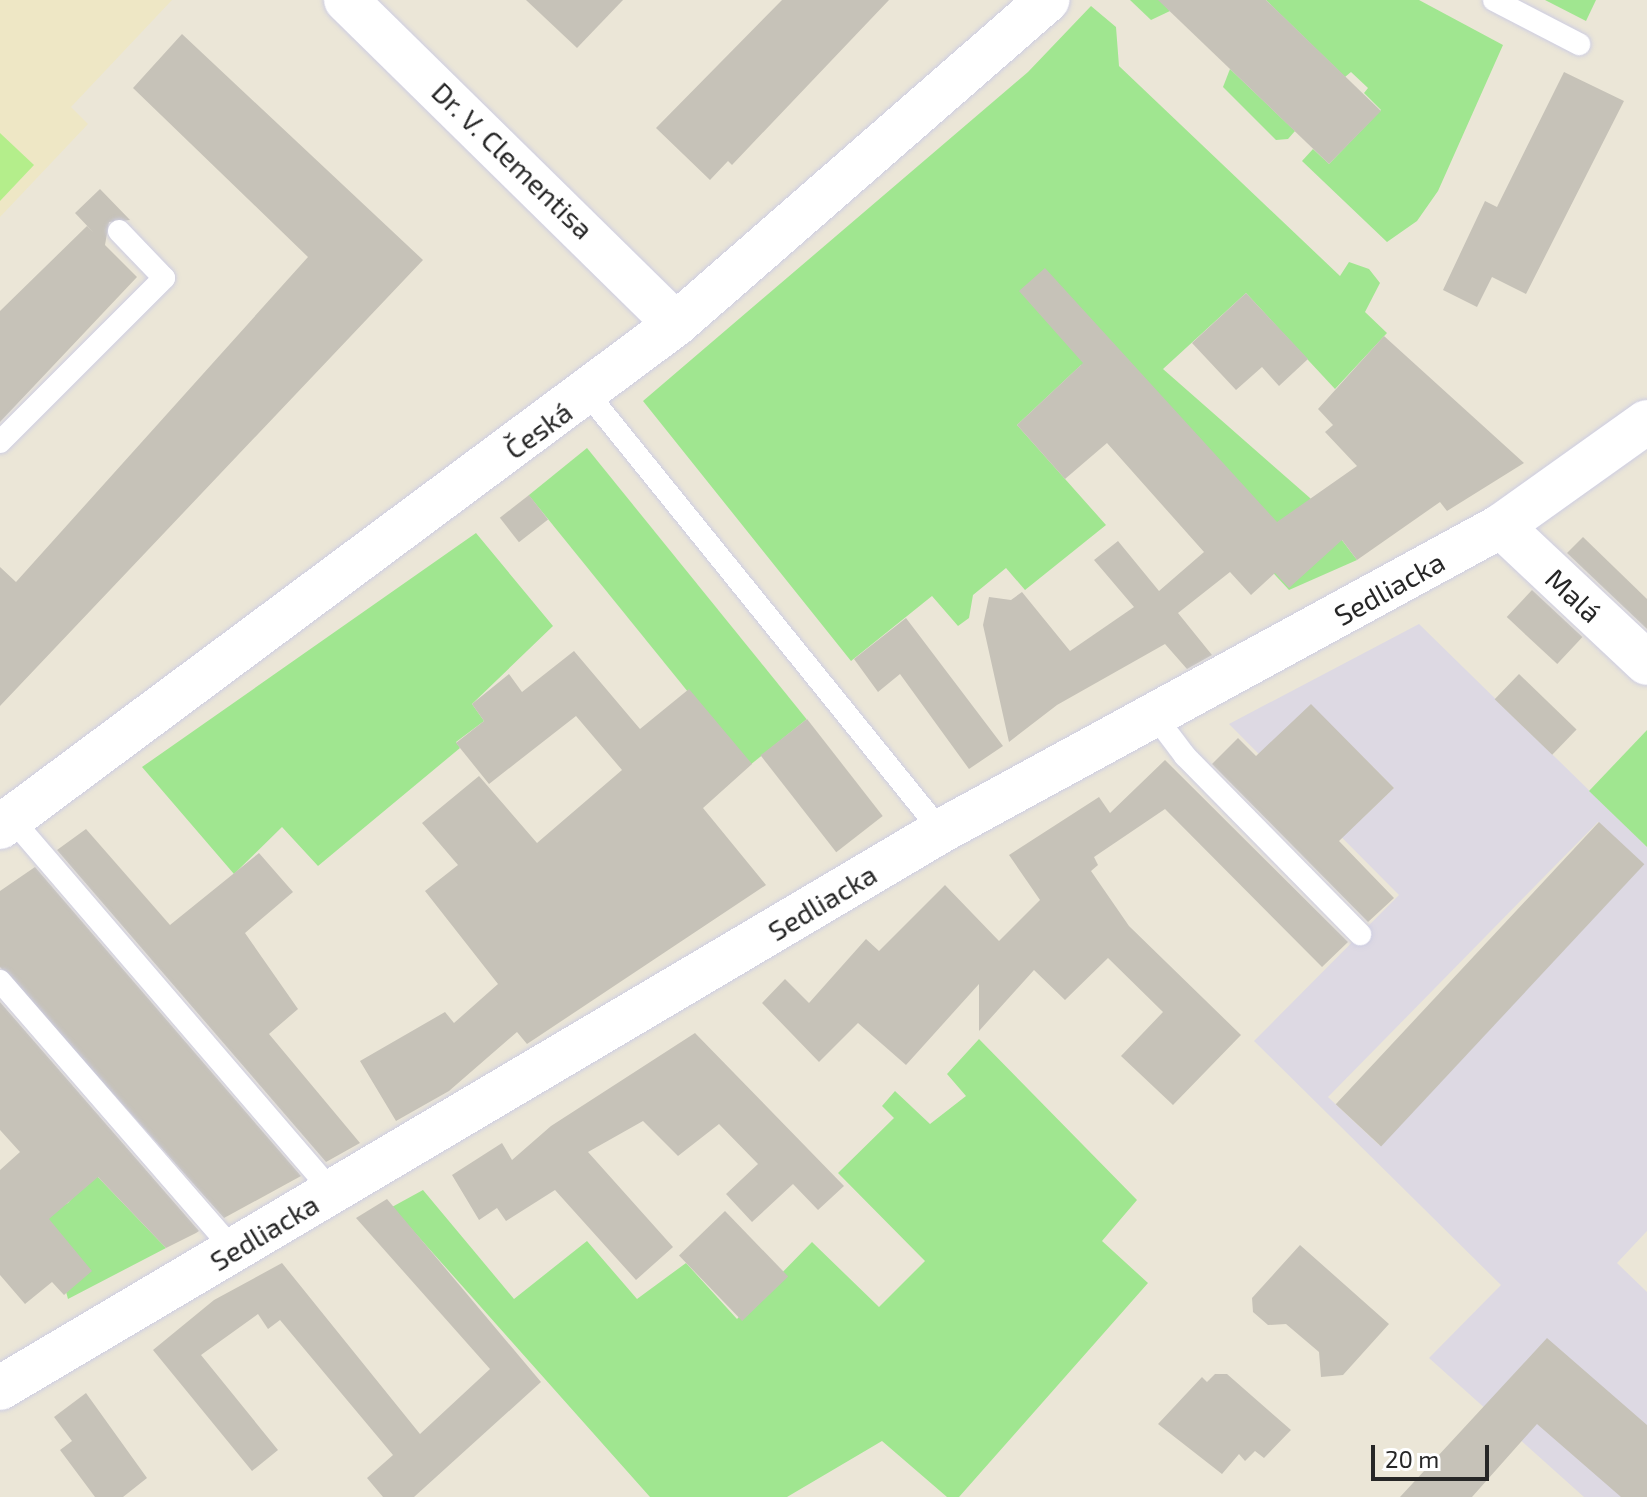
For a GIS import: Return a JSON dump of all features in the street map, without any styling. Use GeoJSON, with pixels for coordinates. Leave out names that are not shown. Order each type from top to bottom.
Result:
{"type":"FeatureCollection","features":[{"type":"Feature","properties":{"kind":"street","name":"Dr. V. Clementisa"},"geometry":{"type":"LineString","coordinates":[[346,0],[676,324]]}},
{"type":"Feature","properties":{"kind":"street","name":"Česká"},"geometry":{"type":"LineString","coordinates":[[6,823],[676,324],[1048,0]]}},
{"type":"Feature","properties":{"kind":"street","name":"Sedliacka"},"geometry":{"type":"LineString","coordinates":[[0,1388],[941,831],[1501,526],[1647,422]]}},
{"type":"Feature","properties":{"kind":"street","name":"Malá"},"geometry":{"type":"LineString","coordinates":[[1501,526],[1647,663]]}},
{"type":"Feature","properties":{"kind":"lane"},"geometry":{"type":"LineString","coordinates":[[1494,0],[1579,44]]}},
{"type":"Feature","properties":{"kind":"lane"},"geometry":{"type":"LineString","coordinates":[[0,442],[164,278],[119,231]]}},
{"type":"Feature","properties":{"kind":"lane"},"geometry":{"type":"LineString","coordinates":[[587,393],[941,831]]}},
{"type":"Feature","properties":{"kind":"lane"},"geometry":{"type":"LineString","coordinates":[[1154,715],[1185,756],[1360,934]]}},
{"type":"Feature","properties":{"kind":"lane"},"geometry":{"type":"LineString","coordinates":[[6,823],[333,1192]]}},
{"type":"Feature","properties":{"kind":"lane"},"geometry":{"type":"LineString","coordinates":[[0,981],[234,1250]]}},
{"type":"Feature","properties":{"kind":"shaded area"},"geometry":{"type":"Polygon","coordinates":[[[0,0],[172,0],[71,107],[88,124],[0,217],[0,0]]]}},
{"type":"Feature","properties":{"kind":"shaded area"},"geometry":{"type":"Polygon","coordinates":[[[1419,624],[1647,847],[1647,1231],[1617,1263],[1647,1292],[1647,1497],[1584,1497],[1429,1358],[1501,1285],[1254,1041],[1399,895],[1229,724],[1419,624]],[[1311,705],[1350,830],[1394,788],[1311,705]],[[1598,822],[1328,1097],[1379,1145],[1643,864],[1598,822]]]}},
{"type":"Feature","properties":{"kind":"green space"},"geometry":{"type":"Polygon","coordinates":[[[1130,0],[1159,0],[1170,11],[1151,20],[1130,0]]]}},
{"type":"Feature","properties":{"kind":"green space"},"geometry":{"type":"Polygon","coordinates":[[[1266,0],[1419,0],[1503,45],[1438,191],[1417,221],[1387,242],[1302,161],[1313,149],[1329,164],[1381,110],[1364,93],[1368,88],[1351,72],[1345,77],[1266,0]]]}},
{"type":"Feature","properties":{"kind":"green space"},"geometry":{"type":"Polygon","coordinates":[[[1545,0],[1596,0],[1586,21],[1545,0]]]}},
{"type":"Feature","properties":{"kind":"green space"},"geometry":{"type":"Polygon","coordinates":[[[1091,6],[1116,27],[1119,66],[1340,276],[1349,262],[1369,269],[1380,283],[1365,312],[1387,333],[1335,389],[1246,293],[1163,369],[1310,498],[1357,560],[1289,590],[1081,365],[1017,425],[1106,525],[1025,590],[1006,568],[973,595],[969,618],[958,626],[932,596],[851,661],[643,401],[1028,72],[1091,6]]]}},
{"type":"Feature","properties":{"kind":"green space"},"geometry":{"type":"Polygon","coordinates":[[[1230,69],[1295,131],[1288,139],[1276,140],[1223,87],[1230,69]]]}},
{"type":"Feature","properties":{"kind":"green space"},"geometry":{"type":"Polygon","coordinates":[[[0,133],[34,165],[0,201],[0,133]]]}},
{"type":"Feature","properties":{"kind":"green space"},"geometry":{"type":"Polygon","coordinates":[[[587,448],[807,719],[748,766],[529,495],[587,448]]]}},
{"type":"Feature","properties":{"kind":"green space"},"geometry":{"type":"Polygon","coordinates":[[[476,533],[553,626],[472,704],[484,721],[456,742],[460,748],[318,866],[282,827],[234,874],[142,767],[476,533]]]}},
{"type":"Feature","properties":{"kind":"green space"},"geometry":{"type":"Polygon","coordinates":[[[1647,730],[1647,847],[1589,791],[1647,730]]]}},
{"type":"Feature","properties":{"kind":"green space"},"geometry":{"type":"Polygon","coordinates":[[[979,1039],[1137,1200],[1102,1241],[1148,1283],[959,1497],[947,1497],[882,1441],[787,1497],[650,1497],[392,1207],[423,1190],[514,1299],[587,1241],[637,1299],[686,1263],[737,1319],[812,1242],[879,1307],[925,1261],[838,1173],[894,1118],[882,1106],[895,1091],[930,1124],[966,1096],[947,1074],[979,1039]]]}},
{"type":"Feature","properties":{"kind":"green space"},"geometry":{"type":"Polygon","coordinates":[[[94,1173],[166,1248],[68,1299],[45,1215],[68,1203],[94,1173]]]}},
{"type":"Feature","properties":{"kind":"building"},"geometry":{"type":"Polygon","coordinates":[[[526,0],[623,0],[577,48],[526,0]]]}},
{"type":"Feature","properties":{"kind":"building"},"geometry":{"type":"Polygon","coordinates":[[[782,0],[889,0],[732,165],[728,161],[710,180],[656,128],[782,0]]]}},
{"type":"Feature","properties":{"kind":"building"},"geometry":{"type":"Polygon","coordinates":[[[1158,0],[1266,0],[1381,111],[1329,164],[1158,0]]]}},
{"type":"Feature","properties":{"kind":"building"},"geometry":{"type":"Polygon","coordinates":[[[182,34],[423,260],[0,706],[0,567],[16,582],[308,257],[133,88],[182,34]]]}},
{"type":"Feature","properties":{"kind":"building"},"geometry":{"type":"Polygon","coordinates":[[[1564,72],[1624,101],[1526,294],[1492,277],[1477,307],[1443,290],[1485,201],[1497,207],[1564,72]]]}},
{"type":"Feature","properties":{"kind":"building"},"geometry":{"type":"Polygon","coordinates":[[[100,189],[130,220],[109,222],[105,245],[137,277],[0,422],[0,311],[87,226],[93,232],[75,213],[100,189]]]}},
{"type":"Feature","properties":{"kind":"building"},"geometry":{"type":"Polygon","coordinates":[[[1045,268],[1277,522],[1357,466],[1325,432],[1333,425],[1318,409],[1384,336],[1524,463],[1447,511],[1440,502],[1357,560],[1342,540],[1289,588],[1275,573],[1251,595],[1230,572],[1178,613],[1212,655],[1187,669],[1165,644],[1057,705],[1009,742],[983,625],[989,597],[1011,600],[1022,592],[1070,651],[1134,607],[1094,560],[1118,541],[1159,591],[1204,552],[1107,443],[1065,479],[1017,425],[1083,363],[1019,291],[1045,268]]]}},
{"type":"Feature","properties":{"kind":"building"},"geometry":{"type":"Polygon","coordinates":[[[1246,293],[1308,359],[1279,386],[1262,367],[1236,390],[1192,343],[1246,293]]]}},
{"type":"Feature","properties":{"kind":"building"},"geometry":{"type":"Polygon","coordinates":[[[529,495],[548,519],[519,542],[500,518],[529,495]]]}},
{"type":"Feature","properties":{"kind":"building"},"geometry":{"type":"Polygon","coordinates":[[[1583,537],[1647,599],[1647,629],[1567,553],[1583,537]]]}},
{"type":"Feature","properties":{"kind":"building"},"geometry":{"type":"Polygon","coordinates":[[[1532,590],[1582,637],[1557,664],[1507,617],[1532,590]]]}},
{"type":"Feature","properties":{"kind":"building"},"geometry":{"type":"Polygon","coordinates":[[[906,618],[1003,746],[969,769],[900,674],[878,692],[854,659],[906,618]]]}},
{"type":"Feature","properties":{"kind":"building"},"geometry":{"type":"Polygon","coordinates":[[[574,651],[640,729],[689,689],[752,764],[703,808],[766,885],[527,1044],[517,1032],[449,1091],[396,1121],[360,1061],[445,1012],[454,1023],[498,984],[425,891],[458,865],[422,823],[479,776],[537,843],[622,770],[576,716],[489,784],[456,743],[484,721],[472,704],[509,674],[522,692],[574,651]]]}},
{"type":"Feature","properties":{"kind":"building"},"geometry":{"type":"Polygon","coordinates":[[[1519,674],[1577,730],[1552,755],[1495,699],[1519,674]]]}},
{"type":"Feature","properties":{"kind":"building"},"geometry":{"type":"Polygon","coordinates":[[[1311,704],[1394,788],[1339,841],[1394,898],[1368,922],[1212,764],[1238,738],[1256,756],[1311,704]]]}},
{"type":"Feature","properties":{"kind":"building"},"geometry":{"type":"Polygon","coordinates":[[[807,719],[883,816],[836,852],[761,755],[807,719]]]}},
{"type":"Feature","properties":{"kind":"building"},"geometry":{"type":"Polygon","coordinates":[[[1165,760],[1348,942],[1322,967],[1165,809],[1094,857],[1098,865],[1091,871],[1129,926],[1241,1035],[1173,1105],[1121,1056],[1163,1012],[1108,958],[1065,1000],[1034,970],[979,1031],[979,984],[906,1065],[858,1023],[819,1062],[762,1003],[785,979],[809,1003],[866,939],[879,951],[945,885],[999,941],[1040,900],[1009,855],[1099,797],[1110,813],[1165,760]]]}},
{"type":"Feature","properties":{"kind":"building"},"geometry":{"type":"Polygon","coordinates":[[[1599,822],[1644,864],[1381,1147],[1336,1104],[1599,822]]]}},
{"type":"Feature","properties":{"kind":"building"},"geometry":{"type":"Polygon","coordinates":[[[86,829],[170,925],[259,853],[293,892],[245,933],[298,1009],[269,1034],[360,1143],[326,1162],[57,850],[86,829]]]}},
{"type":"Feature","properties":{"kind":"building"},"geometry":{"type":"Polygon","coordinates":[[[35,867],[301,1176],[224,1218],[0,967],[0,891],[35,867]]]}},
{"type":"Feature","properties":{"kind":"building"},"geometry":{"type":"Polygon","coordinates":[[[0,1002],[199,1231],[166,1248],[98,1177],[49,1219],[92,1271],[64,1295],[52,1282],[25,1304],[0,1275],[0,1170],[20,1152],[0,1130],[0,1002]]]}},
{"type":"Feature","properties":{"kind":"building"},"geometry":{"type":"Polygon","coordinates":[[[695,1033],[844,1186],[818,1210],[793,1184],[752,1222],[726,1194],[758,1164],[719,1124],[678,1156],[643,1121],[588,1152],[673,1247],[636,1280],[555,1190],[506,1221],[497,1208],[479,1220],[452,1175],[502,1143],[512,1160],[551,1126],[695,1033]]]}},
{"type":"Feature","properties":{"kind":"building"},"geometry":{"type":"Polygon","coordinates":[[[387,1199],[541,1382],[414,1497],[383,1497],[367,1478],[393,1455],[280,1320],[268,1329],[258,1314],[201,1355],[278,1450],[252,1471],[153,1350],[214,1300],[282,1263],[420,1434],[490,1369],[356,1218],[387,1199]]]}},
{"type":"Feature","properties":{"kind":"building"},"geometry":{"type":"Polygon","coordinates":[[[725,1211],[788,1276],[742,1321],[679,1255],[725,1211]]]}},
{"type":"Feature","properties":{"kind":"building"},"geometry":{"type":"Polygon","coordinates":[[[1300,1245],[1389,1324],[1343,1375],[1321,1377],[1319,1352],[1286,1324],[1268,1325],[1253,1312],[1252,1298],[1300,1245]]]}},
{"type":"Feature","properties":{"kind":"building"},"geometry":{"type":"Polygon","coordinates":[[[1547,1338],[1647,1425],[1647,1497],[1621,1497],[1537,1424],[1472,1497],[1400,1497],[1547,1338]]]}},
{"type":"Feature","properties":{"kind":"building"},"geometry":{"type":"Polygon","coordinates":[[[1215,1374],[1227,1374],[1291,1430],[1264,1458],[1255,1451],[1245,1461],[1239,1454],[1222,1474],[1158,1424],[1202,1377],[1207,1382],[1215,1374]]]}},
{"type":"Feature","properties":{"kind":"building"},"geometry":{"type":"Polygon","coordinates":[[[86,1393],[147,1478],[123,1497],[95,1497],[60,1450],[72,1441],[54,1417],[86,1393]]]}}]}
